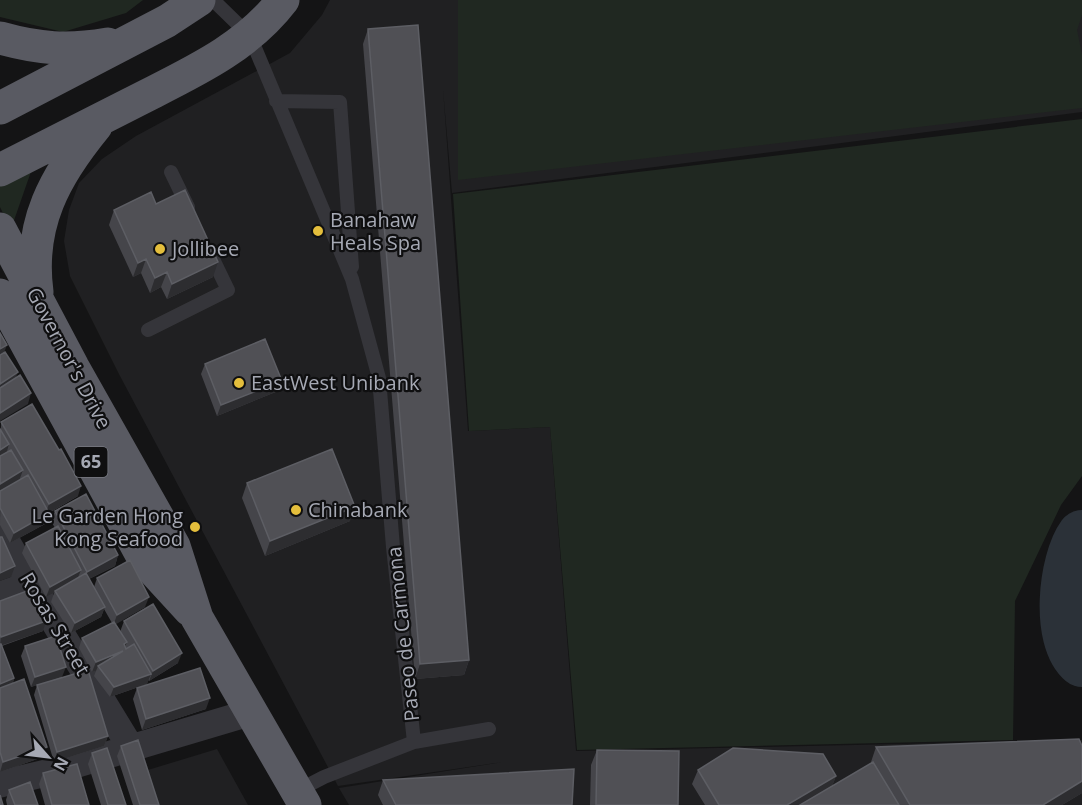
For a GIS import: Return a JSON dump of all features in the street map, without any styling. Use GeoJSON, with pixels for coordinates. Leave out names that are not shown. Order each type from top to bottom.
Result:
{"type":"FeatureCollection","features":[{"type":"Feature","properties":{"kind":"highway"},"geometry":{"type":"LineString","coordinates":[[0,108],[133,40],[199,0]]}},
{"type":"Feature","properties":{"kind":"highway"},"geometry":{"type":"LineString","coordinates":[[0,170],[212,62],[255,49],[269,19],[283,0]]}},
{"type":"Feature","properties":{"kind":"highway"},"geometry":{"type":"LineString","coordinates":[[0,38],[33,47],[63,50],[133,40]]}},
{"type":"Feature","properties":{"kind":"highway"},"geometry":{"type":"LineString","coordinates":[[38,300],[35,255],[42,216],[61,172],[103,117]]}},
{"type":"Feature","properties":{"kind":"highway","name":"Governor's Drive"},"geometry":{"type":"LineString","coordinates":[[0,230],[174,546],[197,618]]}},
{"type":"Feature","properties":{"kind":"highway","name":"Governor's Drive"},"geometry":{"type":"LineString","coordinates":[[0,295],[145,561],[197,618],[301,798]]}},
{"type":"Feature","properties":{"kind":"street","name":"Rosas Street"},"geometry":{"type":"LineString","coordinates":[[0,530],[131,748]]}},
{"type":"Feature","properties":{"kind":"street"},"geometry":{"type":"LineString","coordinates":[[0,595],[31,584]]}},
{"type":"Feature","properties":{"kind":"street"},"geometry":{"type":"LineString","coordinates":[[1,782],[54,771],[252,712]]}},
{"type":"Feature","properties":{"kind":"lane"},"geometry":{"type":"LineString","coordinates":[[213,0],[255,49]]}},
{"type":"Feature","properties":{"kind":"lane","name":"Paseo de Carmona"},"geometry":{"type":"LineString","coordinates":[[255,49],[352,279],[379,378],[393,547],[414,742]]}},
{"type":"Feature","properties":{"kind":"lane","name":"Paseo de Carmona"},"geometry":{"type":"LineString","coordinates":[[276,101],[340,102],[352,279]]}},
{"type":"Feature","properties":{"kind":"lane"},"geometry":{"type":"LineString","coordinates":[[171,172],[192,215]]}},
{"type":"Feature","properties":{"kind":"lane"},"geometry":{"type":"LineString","coordinates":[[148,330],[228,290],[202,236]]}},
{"type":"Feature","properties":{"kind":"lane","name":"Paseo de Carmona"},"geometry":{"type":"LineString","coordinates":[[301,798],[324,777],[414,742],[489,729]]}},
{"type":"Feature","properties":{"kind":"shaded area"},"geometry":{"type":"Polygon","coordinates":[[[0,0],[143,0],[126,13],[63,32],[0,17],[0,0]]]}},
{"type":"Feature","properties":{"kind":"shaded area"},"geometry":{"type":"Polygon","coordinates":[[[330,0],[1082,0],[1082,112],[452,193],[443,89],[468,431],[550,427],[576,751],[1082,740],[1082,805],[349,805],[339,788],[503,762],[338,786],[120,376],[70,276],[64,241],[69,210],[79,183],[102,159],[136,136],[290,53],[322,15],[330,0]]]}},
{"type":"Feature","properties":{"kind":"shaded area"},"geometry":{"type":"Polygon","coordinates":[[[458,0],[1082,0],[1082,15],[1077,30],[1082,55],[1082,108],[458,180],[458,0]]]}},
{"type":"Feature","properties":{"kind":"shaded area"},"geometry":{"type":"Polygon","coordinates":[[[1082,119],[1082,476],[1061,505],[1015,601],[1013,740],[577,750],[550,427],[469,431],[453,194],[1082,119]]]}},
{"type":"Feature","properties":{"kind":"shaded area"},"geometry":{"type":"Polygon","coordinates":[[[34,163],[11,229],[0,207],[0,181],[34,163]]]}},
{"type":"Feature","properties":{"kind":"shaded area"},"geometry":{"type":"Polygon","coordinates":[[[217,749],[248,805],[152,805],[138,773],[217,749]]]}},
{"type":"Feature","properties":{"kind":"building"},"geometry":{"type":"Polygon","coordinates":[[[418,25],[469,660],[420,664],[368,29],[418,25]]]}},
{"type":"Feature","properties":{"kind":"building","name":"Jollibee"},"geometry":{"type":"Polygon","coordinates":[[[185,190],[218,262],[172,284],[167,272],[155,278],[146,259],[138,263],[114,210],[151,192],[156,204],[185,190]]]}},
{"type":"Feature","properties":{"kind":"building"},"geometry":{"type":"Polygon","coordinates":[[[0,333],[7,345],[0,349],[0,333]]]}},
{"type":"Feature","properties":{"kind":"building","name":"EastWest Unibank"},"geometry":{"type":"Polygon","coordinates":[[[265,339],[282,381],[221,405],[205,364],[265,339]]]}},
{"type":"Feature","properties":{"kind":"building"},"geometry":{"type":"Polygon","coordinates":[[[5,352],[18,372],[0,384],[0,355],[5,352]]]}},
{"type":"Feature","properties":{"kind":"building"},"geometry":{"type":"Polygon","coordinates":[[[20,375],[31,393],[0,413],[0,388],[20,375]]]}},
{"type":"Feature","properties":{"kind":"building"},"geometry":{"type":"Polygon","coordinates":[[[32,404],[59,450],[61,449],[81,486],[49,504],[1,422],[32,404]]]}},
{"type":"Feature","properties":{"kind":"building"},"geometry":{"type":"Polygon","coordinates":[[[0,429],[9,444],[0,450],[0,429]]]}},
{"type":"Feature","properties":{"kind":"building","name":"Chinabank"},"geometry":{"type":"Polygon","coordinates":[[[332,449],[355,507],[270,541],[247,483],[332,449]]]}},
{"type":"Feature","properties":{"kind":"building"},"geometry":{"type":"Polygon","coordinates":[[[11,450],[23,470],[0,484],[0,456],[11,450]]]}},
{"type":"Feature","properties":{"kind":"building"},"geometry":{"type":"Polygon","coordinates":[[[28,475],[49,513],[14,533],[0,508],[0,491],[28,475]]]}},
{"type":"Feature","properties":{"kind":"building"},"geometry":{"type":"Polygon","coordinates":[[[86,494],[118,555],[87,572],[55,511],[86,494]]]}},
{"type":"Feature","properties":{"kind":"building"},"geometry":{"type":"Polygon","coordinates":[[[58,526],[81,570],[50,587],[26,543],[58,526]]]}},
{"type":"Feature","properties":{"kind":"building"},"geometry":{"type":"Polygon","coordinates":[[[0,537],[15,566],[0,573],[0,537]]]}},
{"type":"Feature","properties":{"kind":"building"},"geometry":{"type":"Polygon","coordinates":[[[130,560],[149,597],[117,615],[97,578],[130,560]]]}},
{"type":"Feature","properties":{"kind":"building"},"geometry":{"type":"Polygon","coordinates":[[[86,573],[105,607],[75,623],[55,591],[86,573]]]}},
{"type":"Feature","properties":{"kind":"building"},"geometry":{"type":"Polygon","coordinates":[[[35,588],[46,621],[1,637],[0,601],[35,588]]]}},
{"type":"Feature","properties":{"kind":"building"},"geometry":{"type":"Polygon","coordinates":[[[153,604],[182,653],[153,671],[124,621],[153,604]]]}},
{"type":"Feature","properties":{"kind":"building"},"geometry":{"type":"Polygon","coordinates":[[[114,622],[127,642],[124,644],[126,649],[134,644],[151,674],[114,687],[98,666],[123,651],[96,662],[82,638],[114,622]]]}},
{"type":"Feature","properties":{"kind":"building"},"geometry":{"type":"Polygon","coordinates":[[[56,636],[66,667],[35,677],[25,646],[56,636]]]}},
{"type":"Feature","properties":{"kind":"building"},"geometry":{"type":"Polygon","coordinates":[[[0,644],[14,678],[0,684],[0,644]]]}},
{"type":"Feature","properties":{"kind":"building"},"geometry":{"type":"Polygon","coordinates":[[[200,668],[210,698],[146,719],[137,688],[200,668]]]}},
{"type":"Feature","properties":{"kind":"building"},"geometry":{"type":"Polygon","coordinates":[[[88,670],[108,736],[57,752],[37,685],[88,670]]]}},
{"type":"Feature","properties":{"kind":"building"},"geometry":{"type":"Polygon","coordinates":[[[24,679],[47,747],[3,762],[0,752],[0,688],[24,679]]]}},
{"type":"Feature","properties":{"kind":"building"},"geometry":{"type":"Polygon","coordinates":[[[1079,739],[1082,746],[1082,781],[1043,805],[910,805],[876,747],[1079,739]]]}},
{"type":"Feature","properties":{"kind":"building"},"geometry":{"type":"Polygon","coordinates":[[[138,740],[159,805],[140,805],[121,746],[138,740]]]}},
{"type":"Feature","properties":{"kind":"building"},"geometry":{"type":"Polygon","coordinates":[[[107,748],[126,805],[108,805],[92,753],[107,748]]]}},
{"type":"Feature","properties":{"kind":"building"},"geometry":{"type":"Polygon","coordinates":[[[733,748],[823,754],[836,776],[787,805],[719,805],[698,770],[733,748]]]}},
{"type":"Feature","properties":{"kind":"building"},"geometry":{"type":"Polygon","coordinates":[[[597,750],[679,751],[678,805],[596,805],[597,750]]]}},
{"type":"Feature","properties":{"kind":"building"},"geometry":{"type":"Polygon","coordinates":[[[873,762],[899,805],[800,805],[873,762]]]}},
{"type":"Feature","properties":{"kind":"building"},"geometry":{"type":"Polygon","coordinates":[[[77,764],[89,805],[52,805],[43,773],[77,764]]]}},
{"type":"Feature","properties":{"kind":"building"},"geometry":{"type":"Polygon","coordinates":[[[574,769],[572,805],[396,805],[383,780],[574,769]]]}},
{"type":"Feature","properties":{"kind":"building"},"geometry":{"type":"Polygon","coordinates":[[[30,782],[38,805],[15,805],[9,790],[30,782]]]}},
{"type":"Feature","properties":{"kind":"waterway"},"geometry":{"type":"LineString","coordinates":[[1082,535],[1070,563],[1065,600],[1068,636],[1073,651],[1082,662]]}},
{"type":"Feature","properties":{"kind":"place","name":"Banahaw Heals Spa"},"geometry":{"type":"Point","coordinates":[318,231]}},
{"type":"Feature","properties":{"kind":"place","name":"Jollibee"},"geometry":{"type":"Point","coordinates":[160,249]}},
{"type":"Feature","properties":{"kind":"place","name":"EastWest Unibank"},"geometry":{"type":"Point","coordinates":[239,383]}},
{"type":"Feature","properties":{"kind":"place","name":"Chinabank"},"geometry":{"type":"Point","coordinates":[296,510]}},
{"type":"Feature","properties":{"kind":"place","name":"Le Garden Hong Kong Seafood"},"geometry":{"type":"Point","coordinates":[195,527]}}]}
